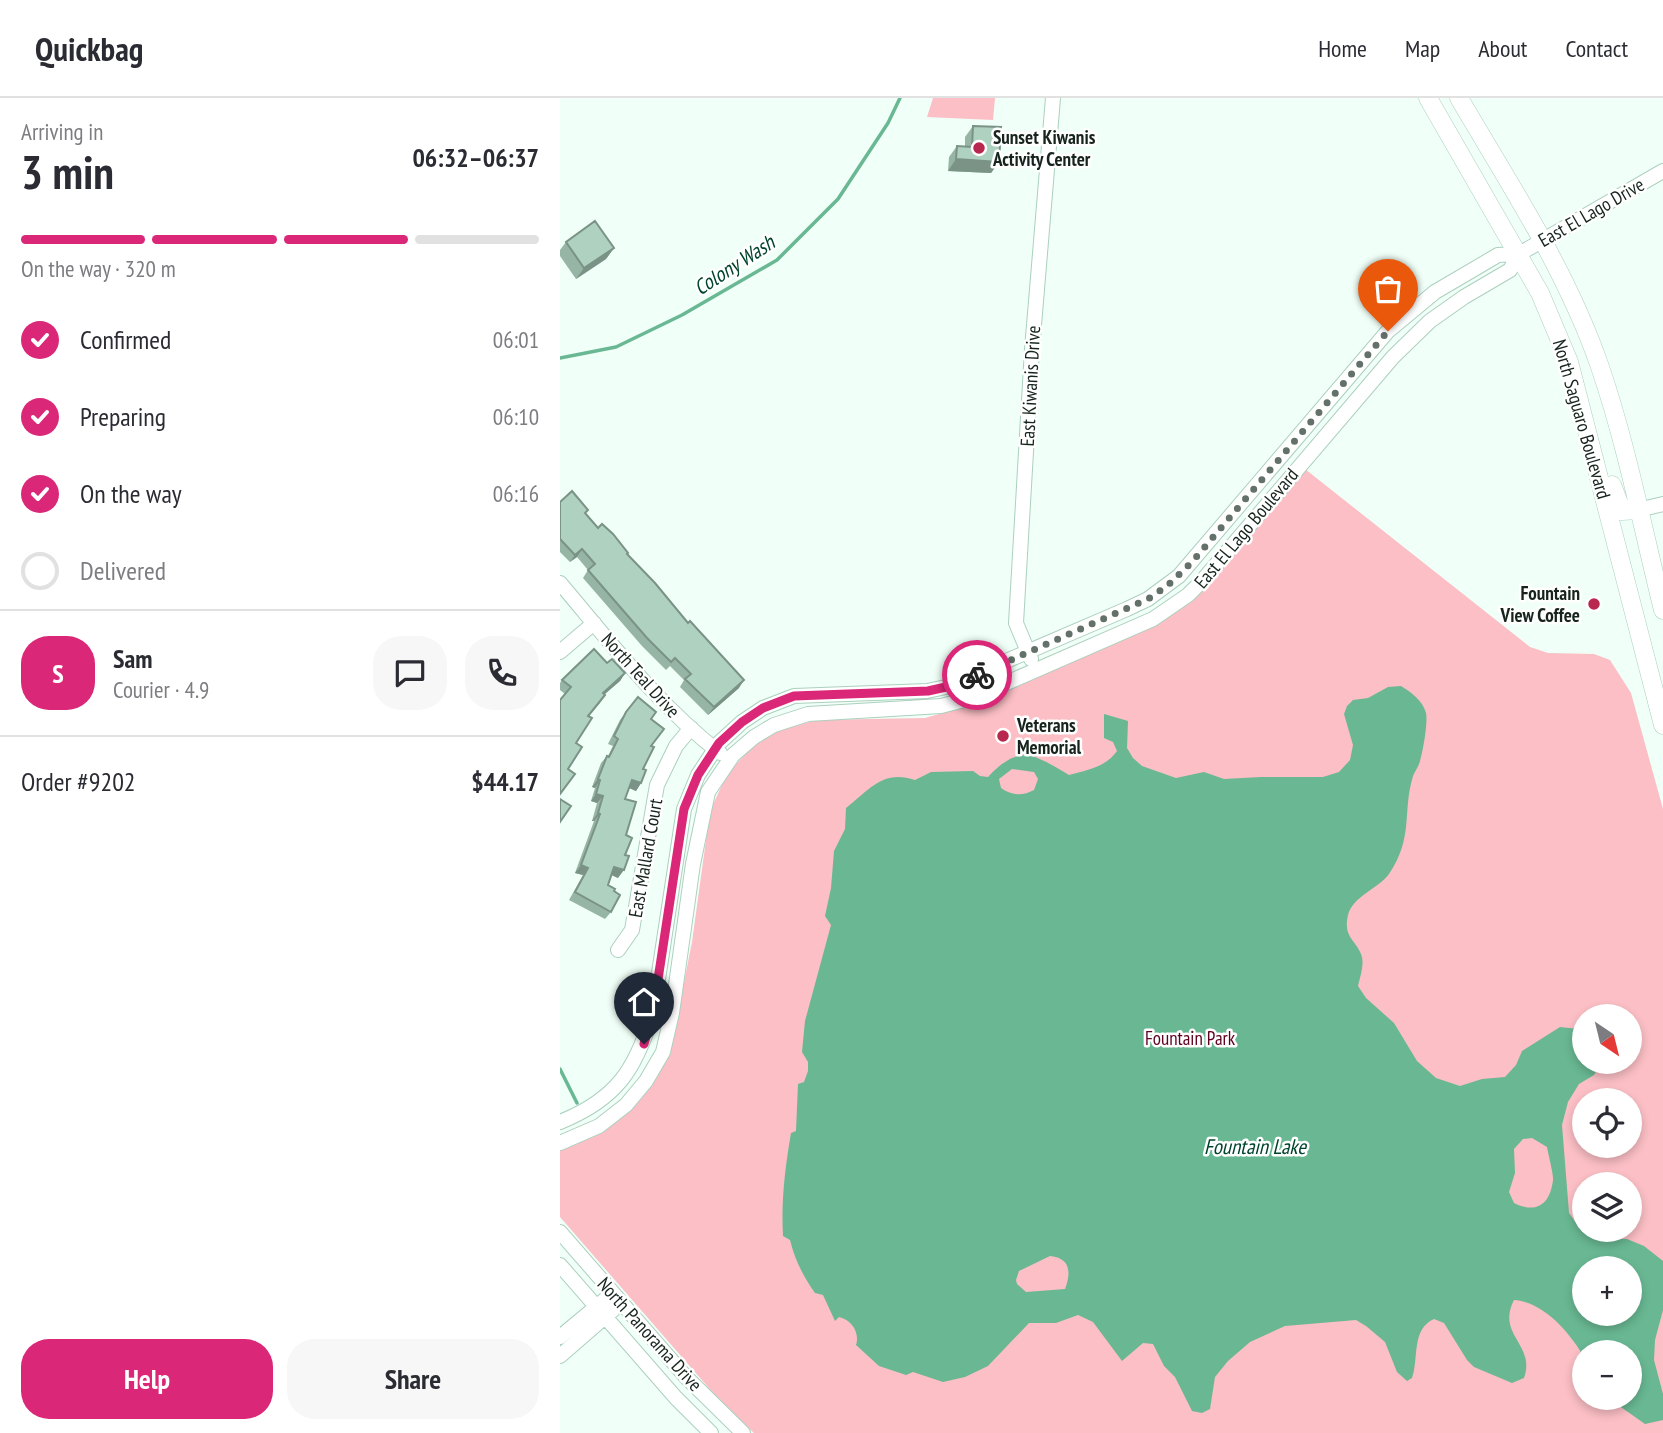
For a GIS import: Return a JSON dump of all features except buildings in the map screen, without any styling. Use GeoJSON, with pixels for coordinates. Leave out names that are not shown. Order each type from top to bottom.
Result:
{"type":"FeatureCollection","features":[{"type":"Feature","properties":{"kind":"main road","name":"North Saguaro Boulevard"},"geometry":{"type":"LineString","coordinates":[[1428,98],[1540,292],[1569,362],[1663,725]]}},
{"type":"Feature","properties":{"kind":"main road","name":"North Saguaro Boulevard"},"geometry":{"type":"LineString","coordinates":[[1459,98],[1560,270],[1600,366],[1616,419],[1663,610]]}},
{"type":"Feature","properties":{"kind":"main road"},"geometry":{"type":"LineString","coordinates":[[1595,458],[1613,486],[1622,512],[1638,510]]}},
{"type":"Feature","properties":{"kind":"street","name":"East Kiwanis Drive"},"geometry":{"type":"LineString","coordinates":[[1036,670],[1016,623],[1032,339],[1053,98]]}},
{"type":"Feature","properties":{"kind":"street","name":"East El Lago Drive"},"geometry":{"type":"LineString","coordinates":[[1349,376],[1388,331],[1423,301],[1498,255],[1519,254],[1663,171]]}},
{"type":"Feature","properties":{"kind":"street","name":"East El Lago Drive"},"geometry":{"type":"LineString","coordinates":[[1464,298],[1510,270],[1519,254]]}},
{"type":"Feature","properties":{"kind":"street","name":"East El Lago Boulevard"},"geometry":{"type":"LineString","coordinates":[[560,1143],[599,1126],[626,1105],[646,1081],[663,1052],[672,1013],[693,864],[708,792],[729,761],[754,737],[774,725],[808,714],[941,706],[972,698],[1153,619],[1188,595],[1202,581],[1393,357],[1430,321],[1464,298]]}},
{"type":"Feature","properties":{"kind":"street","name":"East El Lago Boulevard"},"geometry":{"type":"LineString","coordinates":[[560,1122],[582,1113],[618,1085],[644,1044],[653,1012],[684,809],[698,775],[715,749],[742,722],[763,708],[794,696],[928,691],[962,681],[1148,599],[1179,576],[1349,376]]}},
{"type":"Feature","properties":{"kind":"street"},"geometry":{"type":"LineString","coordinates":[[1272,468],[1288,479]]}},
{"type":"Feature","properties":{"kind":"street"},"geometry":{"type":"LineString","coordinates":[[1638,510],[1663,504]]}},
{"type":"Feature","properties":{"kind":"street","name":"North Teal Drive"},"geometry":{"type":"LineString","coordinates":[[560,583],[648,686],[729,761]]}},
{"type":"Feature","properties":{"kind":"street"},"geometry":{"type":"LineString","coordinates":[[560,652],[594,623]]}},
{"type":"Feature","properties":{"kind":"street"},"geometry":{"type":"LineString","coordinates":[[808,695],[808,714]]}},
{"type":"Feature","properties":{"kind":"street","name":"East Mallard Court"},"geometry":{"type":"LineString","coordinates":[[618,950],[632,930],[657,785],[676,746],[691,728]]}},
{"type":"Feature","properties":{"kind":"street","name":"North Panorama Drive"},"geometry":{"type":"LineString","coordinates":[[560,1232],[686,1377],[743,1433]]}},
{"type":"Feature","properties":{"kind":"street","name":"North Panorama Drive"},"geometry":{"type":"LineString","coordinates":[[560,1265],[676,1398],[711,1433]]}},
{"type":"Feature","properties":{"kind":"street"},"geometry":{"type":"LineString","coordinates":[[560,1356],[617,1298]]}},
{"type":"Feature","properties":{"kind":"street"},"geometry":{"type":"LineString","coordinates":[[560,1337],[601,1312]]}},
{"type":"Feature","properties":{"kind":"green space"},"geometry":{"type":"Polygon","coordinates":[[[933,98],[995,98],[993,120],[927,117],[933,98]]]}},
{"type":"Feature","properties":{"kind":"green space","name":"Fountain Park"},"geometry":{"type":"Polygon","coordinates":[[[1305,469],[1530,647],[1548,653],[1594,654],[1610,660],[1631,693],[1663,809],[1663,1433],[754,1433],[721,1402],[560,1217],[560,1150],[597,1135],[640,1100],[656,1079],[670,1053],[692,942],[710,811],[735,765],[759,740],[786,728],[817,720],[925,718],[971,705],[1173,614],[1192,599],[1305,469]]]}},
{"type":"Feature","properties":{"kind":"water","name":"Fountain Lake"},"geometry":{"type":"Polygon","coordinates":[[[1401,686],[1413,694],[1424,709],[1426,730],[1420,761],[1410,789],[1405,836],[1397,861],[1384,879],[1355,903],[1348,915],[1348,933],[1362,958],[1358,986],[1366,998],[1394,1023],[1417,1061],[1436,1078],[1460,1086],[1482,1079],[1505,1077],[1516,1065],[1522,1051],[1560,1027],[1572,1028],[1572,1074],[1595,1074],[1577,1088],[1572,1088],[1562,1125],[1569,1213],[1572,1217],[1572,1242],[1634,1242],[1663,1261],[1663,1310],[1655,1340],[1654,1360],[1663,1394],[1663,1420],[1645,1424],[1625,1410],[1642,1410],[1642,1340],[1572,1340],[1555,1320],[1536,1306],[1514,1300],[1510,1322],[1525,1356],[1526,1366],[1524,1378],[1512,1383],[1474,1367],[1444,1323],[1434,1319],[1422,1330],[1412,1378],[1407,1381],[1397,1372],[1385,1342],[1356,1320],[1285,1326],[1250,1342],[1228,1361],[1215,1377],[1210,1409],[1202,1413],[1192,1411],[1175,1377],[1164,1366],[1153,1344],[1143,1343],[1122,1361],[1093,1322],[1078,1315],[1056,1323],[1029,1323],[988,1366],[965,1377],[943,1382],[913,1372],[906,1375],[879,1366],[856,1345],[857,1336],[851,1324],[839,1317],[835,1321],[823,1295],[815,1293],[803,1274],[790,1240],[783,1236],[784,1184],[791,1133],[796,1131],[798,1084],[804,1082],[808,1071],[808,1062],[802,1052],[805,1021],[831,925],[825,916],[831,888],[834,851],[845,829],[846,808],[885,779],[904,777],[915,780],[931,772],[973,771],[988,777],[1009,759],[1018,756],[1036,757],[1069,775],[1096,767],[1117,751],[1113,742],[1104,738],[1104,714],[1128,721],[1127,748],[1142,766],[1176,778],[1204,772],[1224,779],[1323,777],[1339,772],[1350,760],[1353,745],[1344,714],[1353,700],[1368,698],[1388,687],[1401,686]],[[1012,769],[999,779],[1001,788],[1018,794],[1034,790],[1038,779],[1034,772],[1012,769]],[[1532,1138],[1523,1139],[1514,1149],[1515,1173],[1509,1192],[1514,1203],[1529,1208],[1545,1201],[1553,1180],[1547,1147],[1532,1138]],[[1050,1256],[1019,1271],[1017,1284],[1026,1292],[1065,1289],[1068,1267],[1062,1260],[1050,1256]]]}},
{"type":"Feature","properties":{"kind":"waterway","name":"Colony Wash"},"geometry":{"type":"LineString","coordinates":[[560,358],[616,347],[682,315],[777,260],[838,199],[888,123],[900,98]]}},
{"type":"Feature","properties":{"kind":"waterway"},"geometry":{"type":"LineString","coordinates":[[560,1069],[577,1103]]}},
{"type":"Feature","properties":{"kind":"way so far"},"geometry":{"type":"LineString","coordinates":[[977,675],[1148,599],[1179,576],[1388,331]]}},
{"type":"Feature","properties":{"kind":"place","name":"Sunset Kiwanis Activity Center"},"geometry":{"type":"Point","coordinates":[979,148]}},
{"type":"Feature","properties":{"kind":"place","name":"Fountain View Coffee"},"geometry":{"type":"Point","coordinates":[1594,604]}},
{"type":"Feature","properties":{"kind":"place","name":"Veterans Memorial"},"geometry":{"type":"Point","coordinates":[1003,736]}},
{"type":"Feature","properties":{"kind":"route"},"geometry":{"type":"LineString","coordinates":[[644,1044],[653,1012],[684,809],[698,775],[719,743],[742,722],[763,708],[794,696],[928,691],[977,675]]}}]}
